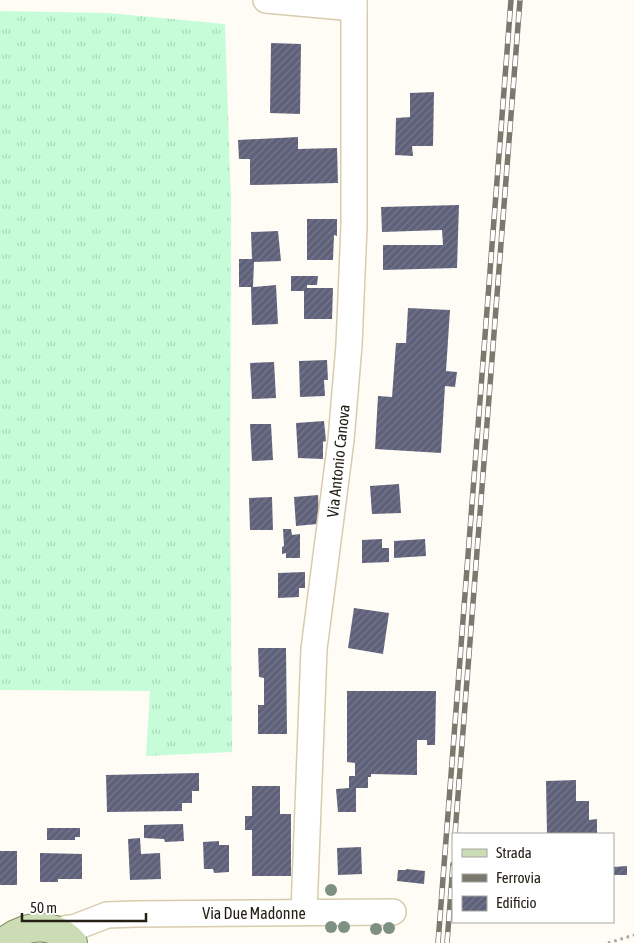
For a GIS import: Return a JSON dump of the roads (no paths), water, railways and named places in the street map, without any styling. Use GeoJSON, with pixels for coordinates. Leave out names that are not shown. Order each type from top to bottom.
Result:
{"type":"FeatureCollection","features":[{"type":"Feature","properties":{"kind":"main road"},"geometry":{"type":"LineString","coordinates":[[8,934],[33,927],[43,927],[64,937]]}},
{"type":"Feature","properties":{"kind":"street","name":"Via Antonio Canova"},"geometry":{"type":"LineString","coordinates":[[266,0],[354,4],[354,226],[349,344],[341,440],[314,650],[304,912]]}},
{"type":"Feature","properties":{"kind":"street","name":"Via Due Madonne"},"geometry":{"type":"LineString","coordinates":[[64,937],[76,927],[100,918],[116,915],[393,912]]}},
{"type":"Feature","properties":{"kind":"street","name":"Via Due Madonne"},"geometry":{"type":"LineString","coordinates":[[82,943],[92,928],[107,918],[116,915]]}},
{"type":"Feature","properties":{"kind":"railway"},"geometry":{"type":"LineString","coordinates":[[438,943],[511,0]]}},
{"type":"Feature","properties":{"kind":"railway"},"geometry":{"type":"LineString","coordinates":[[455,833],[520,0]]}},
{"type":"Feature","properties":{"kind":"railway"},"geometry":{"type":"LineString","coordinates":[[447,943],[452,877]]}}]}
